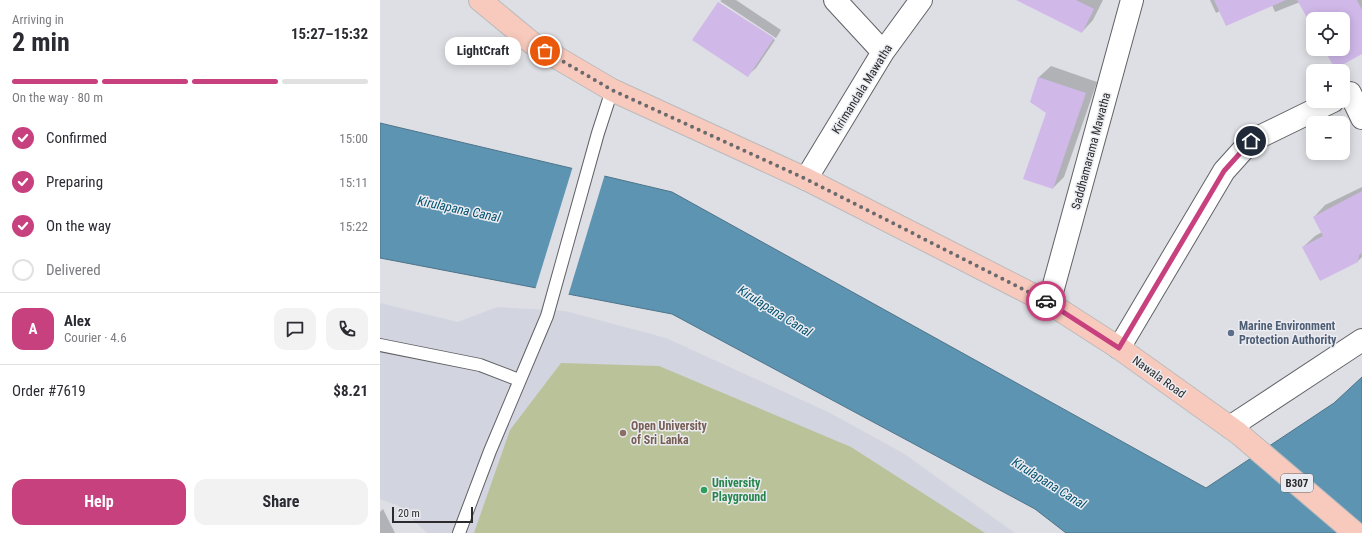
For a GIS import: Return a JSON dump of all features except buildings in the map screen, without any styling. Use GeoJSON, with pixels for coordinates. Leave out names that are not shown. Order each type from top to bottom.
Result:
{"type":"FeatureCollection","features":[{"type":"Feature","properties":{"kind":"main road","name":"Nawala Road"},"geometry":{"type":"LineString","coordinates":[[480,0],[532,43],[612,90],[806,179],[1049,302],[1119,348],[1234,430],[1355,533]]}},
{"type":"Feature","properties":{"kind":"street"},"geometry":{"type":"LineString","coordinates":[[835,0],[883,52]]}},
{"type":"Feature","properties":{"kind":"street","name":"Kirimandala Mawatha"},"geometry":{"type":"LineString","coordinates":[[806,179],[883,52],[921,0]]}},
{"type":"Feature","properties":{"kind":"street","name":"Saddhamarama Mawatha"},"geometry":{"type":"LineString","coordinates":[[1049,302],[1132,0]]}},
{"type":"Feature","properties":{"kind":"street"},"geometry":{"type":"LineString","coordinates":[[1350,100],[1362,118]]}},
{"type":"Feature","properties":{"kind":"street"},"geometry":{"type":"LineString","coordinates":[[1119,348],[1224,171],[1251,141],[1320,108]]}},
{"type":"Feature","properties":{"kind":"street"},"geometry":{"type":"LineString","coordinates":[[1234,430],[1362,340]]}},
{"type":"Feature","properties":{"kind":"lane"},"geometry":{"type":"LineString","coordinates":[[459,533],[519,380],[547,316],[597,136],[612,90]]}},
{"type":"Feature","properties":{"kind":"lane"},"geometry":{"type":"LineString","coordinates":[[380,345],[480,365],[519,380]]}},
{"type":"Feature","properties":{"kind":"shaded area","name":"Open University of Sri Lanka"},"geometry":{"type":"Polygon","coordinates":[[[380,303],[458,322],[497,307],[565,311],[666,338],[828,412],[903,453],[1015,533],[427,533],[397,505],[380,499],[380,303]]]}},
{"type":"Feature","properties":{"kind":"green space","name":"University Playground"},"geometry":{"type":"Polygon","coordinates":[[[561,363],[659,366],[851,447],[985,533],[474,533],[510,430],[561,363]]]}},
{"type":"Feature","properties":{"kind":"water","name":"Kirulapana Canal"},"geometry":{"type":"Polygon","coordinates":[[[380,123],[672,192],[1206,488],[1334,403],[1362,377],[1362,523],[1358,533],[1066,533],[1035,509],[672,314],[380,258],[380,123]]]}},
{"type":"Feature","properties":{"kind":"pier"},"geometry":{"type":"Polygon","coordinates":[[[573,166],[605,174],[568,296],[535,290],[573,166]]]}},
{"type":"Feature","properties":{"kind":"way so far"},"geometry":{"type":"LineString","coordinates":[[545,51],[612,90],[806,179],[1046,301]]}},
{"type":"Feature","properties":{"kind":"place","name":"LightCraft"},"geometry":{"type":"Point","coordinates":[545,51]}},
{"type":"Feature","properties":{"kind":"place","name":"Marine Environment Protection Authority"},"geometry":{"type":"Point","coordinates":[1231,333]}},
{"type":"Feature","properties":{"kind":"place","name":"Open University of Sri Lanka"},"geometry":{"type":"Point","coordinates":[623,433]}},
{"type":"Feature","properties":{"kind":"place","name":"University Playground"},"geometry":{"type":"Point","coordinates":[704,490]}},
{"type":"Feature","properties":{"kind":"route"},"geometry":{"type":"LineString","coordinates":[[1046,301],[1119,348],[1224,171],[1251,141]]}}]}
